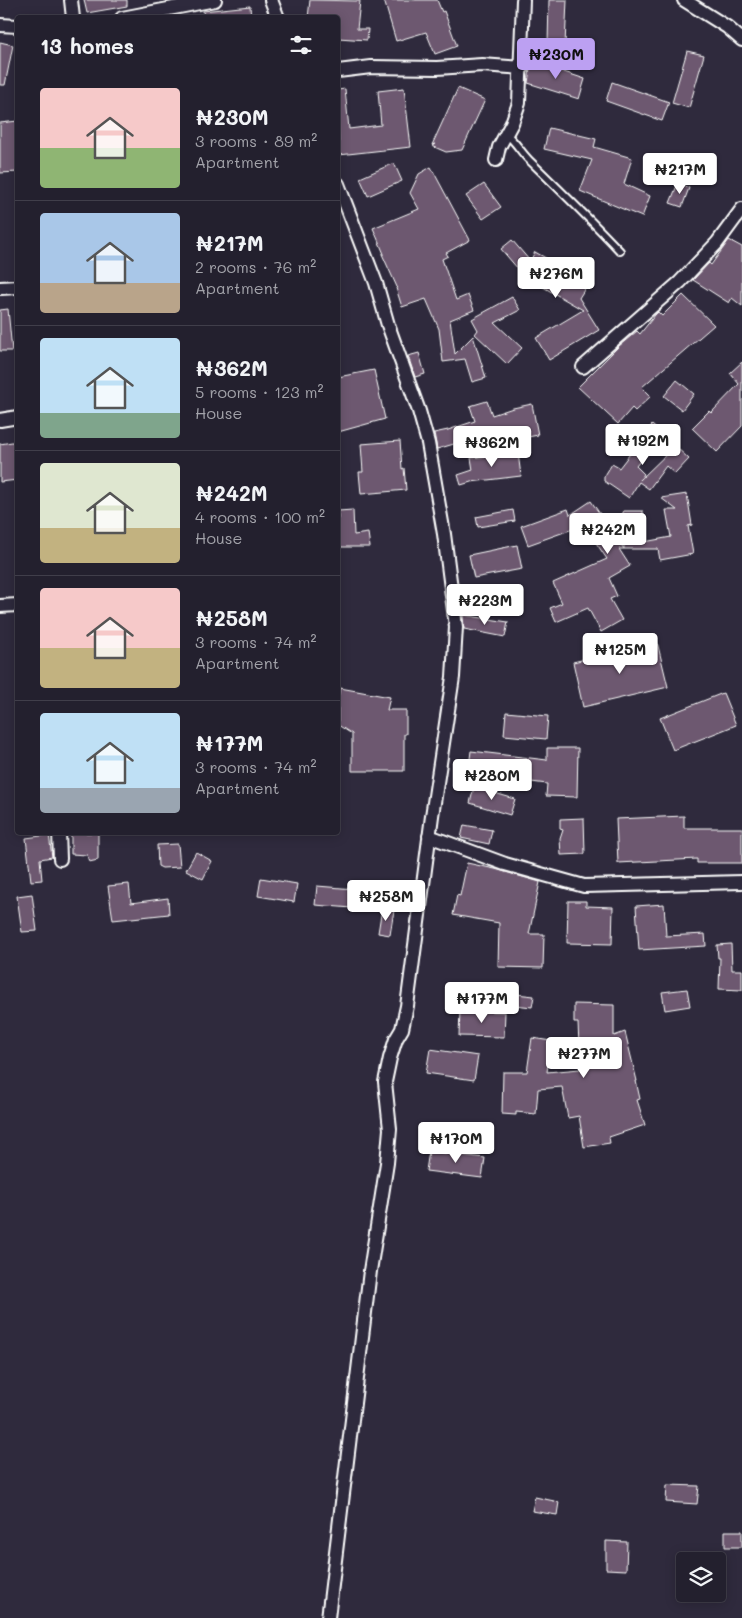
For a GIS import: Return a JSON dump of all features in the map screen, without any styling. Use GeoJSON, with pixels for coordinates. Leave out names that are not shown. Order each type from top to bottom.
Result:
{"type":"FeatureCollection","features":[{"type":"Feature","properties":{"kind":"street"},"geometry":{"type":"LineString","coordinates":[[71,0],[73,15]]}},
{"type":"Feature","properties":{"kind":"street"},"geometry":{"type":"LineString","coordinates":[[138,15],[215,0]]}},
{"type":"Feature","properties":{"kind":"street"},"geometry":{"type":"LineString","coordinates":[[271,0],[277,15]]}},
{"type":"Feature","properties":{"kind":"street"},"geometry":{"type":"LineString","coordinates":[[496,160],[499,147],[512,123],[519,103],[522,68],[523,0]]}},
{"type":"Feature","properties":{"kind":"street"},"geometry":{"type":"LineString","coordinates":[[684,0],[727,27],[742,40]]}},
{"type":"Feature","properties":{"kind":"street"},"geometry":{"type":"LineString","coordinates":[[0,25],[15,26]]}},
{"type":"Feature","properties":{"kind":"street"},"geometry":{"type":"LineString","coordinates":[[340,71],[371,67],[436,68],[482,65],[522,68]]}},
{"type":"Feature","properties":{"kind":"street"},"geometry":{"type":"LineString","coordinates":[[328,1618],[370,1271],[387,1163],[390,1129],[385,1082],[390,1058],[396,1039],[402,1029],[407,1006],[429,836],[453,677],[456,627],[446,544],[428,443],[376,283],[340,189]]}},
{"type":"Feature","properties":{"kind":"street"},"geometry":{"type":"LineString","coordinates":[[583,367],[680,282],[717,243],[742,209]]}},
{"type":"Feature","properties":{"kind":"street"},"geometry":{"type":"LineString","coordinates":[[0,288],[15,288]]}},
{"type":"Feature","properties":{"kind":"street"},"geometry":{"type":"LineString","coordinates":[[0,420],[15,418]]}},
{"type":"Feature","properties":{"kind":"street"},"geometry":{"type":"LineString","coordinates":[[0,606],[15,606]]}},
{"type":"Feature","properties":{"kind":"street"},"geometry":{"type":"LineString","coordinates":[[59,835],[60,859]]}},
{"type":"Feature","properties":{"kind":"street"},"geometry":{"type":"LineString","coordinates":[[429,836],[504,864],[584,886],[742,882]]}},
{"type":"Feature","properties":{"kind":"lane"},"geometry":{"type":"LineString","coordinates":[[506,134],[516,142],[527,158],[620,251]]}},
{"type":"Feature","properties":{"kind":"building"},"geometry":{"type":"Polygon","coordinates":[[[84,0],[127,0],[127,6],[87,13],[84,0]]]}},
{"type":"Feature","properties":{"kind":"building"},"geometry":{"type":"Polygon","coordinates":[[[310,0],[360,1],[357,29],[368,29],[367,40],[340,38],[340,15],[308,15],[310,0]]]}},
{"type":"Feature","properties":{"kind":"building"},"geometry":{"type":"Polygon","coordinates":[[[384,0],[437,0],[442,12],[444,11],[457,46],[435,54],[426,32],[396,41],[384,0]]]}},
{"type":"Feature","properties":{"kind":"building"},"geometry":{"type":"Polygon","coordinates":[[[549,0],[567,0],[565,45],[548,44],[549,0]]]}},
{"type":"Feature","properties":{"kind":"building"},"geometry":{"type":"Polygon","coordinates":[[[250,6],[251,15],[204,15],[203,11],[250,6]]]}},
{"type":"Feature","properties":{"kind":"building"},"geometry":{"type":"Polygon","coordinates":[[[0,42],[13,45],[5,85],[0,85],[0,42]]]}},
{"type":"Feature","properties":{"kind":"building"},"geometry":{"type":"Polygon","coordinates":[[[687,51],[704,55],[689,108],[672,103],[687,51]]]}},
{"type":"Feature","properties":{"kind":"building"},"geometry":{"type":"Polygon","coordinates":[[[531,61],[585,79],[579,99],[528,83],[531,61]]]}},
{"type":"Feature","properties":{"kind":"building"},"geometry":{"type":"Polygon","coordinates":[[[612,82],[669,102],[662,121],[606,101],[612,82]]]}},
{"type":"Feature","properties":{"kind":"building"},"geometry":{"type":"Polygon","coordinates":[[[404,88],[411,147],[340,155],[340,90],[345,89],[349,129],[381,125],[378,91],[404,88]]]}},
{"type":"Feature","properties":{"kind":"building"},"geometry":{"type":"Polygon","coordinates":[[[458,88],[485,100],[462,150],[446,152],[432,146],[435,144],[432,145],[458,88]]]}},
{"type":"Feature","properties":{"kind":"building"},"geometry":{"type":"Polygon","coordinates":[[[15,121],[15,172],[0,173],[0,123],[15,121]]]}},
{"type":"Feature","properties":{"kind":"building"},"geometry":{"type":"Polygon","coordinates":[[[549,128],[596,139],[594,147],[632,158],[624,184],[650,196],[642,217],[580,191],[592,160],[544,149],[549,128]]]}},
{"type":"Feature","properties":{"kind":"building"},"geometry":{"type":"Polygon","coordinates":[[[394,163],[402,181],[368,196],[360,178],[394,163]]]}},
{"type":"Feature","properties":{"kind":"building"},"geometry":{"type":"Polygon","coordinates":[[[431,167],[470,240],[446,253],[448,256],[442,259],[456,300],[468,295],[474,310],[450,320],[455,354],[473,336],[486,378],[472,382],[465,359],[443,362],[439,329],[426,299],[402,307],[397,287],[373,228],[419,209],[410,193],[419,174],[431,167]]]}},
{"type":"Feature","properties":{"kind":"building"},"geometry":{"type":"Polygon","coordinates":[[[678,183],[689,188],[682,207],[670,203],[678,183]]]}},
{"type":"Feature","properties":{"kind":"building"},"geometry":{"type":"Polygon","coordinates":[[[484,184],[501,207],[483,219],[466,196],[484,184]]]}},
{"type":"Feature","properties":{"kind":"building"},"geometry":{"type":"Polygon","coordinates":[[[512,240],[530,261],[535,252],[589,282],[579,298],[599,330],[549,360],[536,338],[583,310],[524,276],[501,249],[512,240]]]}},
{"type":"Feature","properties":{"kind":"building"},"geometry":{"type":"Polygon","coordinates":[[[729,240],[742,247],[742,306],[732,298],[729,303],[693,280],[709,263],[711,265],[729,240]]]}},
{"type":"Feature","properties":{"kind":"building"},"geometry":{"type":"Polygon","coordinates":[[[683,295],[714,325],[642,387],[651,396],[635,411],[632,408],[618,424],[578,387],[619,346],[637,331],[640,334],[658,312],[662,316],[683,295]]]}},
{"type":"Feature","properties":{"kind":"building"},"geometry":{"type":"Polygon","coordinates":[[[512,297],[520,310],[495,323],[522,348],[507,364],[475,334],[478,330],[472,319],[512,297]]]}},
{"type":"Feature","properties":{"kind":"building"},"geometry":{"type":"Polygon","coordinates":[[[8,309],[12,351],[0,351],[0,310],[8,309]]]}},
{"type":"Feature","properties":{"kind":"building"},"geometry":{"type":"Polygon","coordinates":[[[419,353],[425,374],[415,377],[408,356],[419,353]]]}},
{"type":"Feature","properties":{"kind":"building"},"geometry":{"type":"Polygon","coordinates":[[[742,362],[742,426],[717,452],[692,428],[709,411],[711,413],[739,384],[730,373],[742,362]]]}},
{"type":"Feature","properties":{"kind":"building"},"geometry":{"type":"Polygon","coordinates":[[[374,370],[385,419],[340,431],[340,377],[374,370]]]}},
{"type":"Feature","properties":{"kind":"building"},"geometry":{"type":"Polygon","coordinates":[[[677,380],[694,394],[682,410],[664,396],[677,380]]]}},
{"type":"Feature","properties":{"kind":"building"},"geometry":{"type":"Polygon","coordinates":[[[487,401],[492,415],[532,404],[538,435],[523,438],[522,429],[467,448],[464,441],[437,449],[434,433],[475,421],[470,406],[487,401]]]}},
{"type":"Feature","properties":{"kind":"building"},"geometry":{"type":"Polygon","coordinates":[[[652,425],[662,434],[636,466],[644,474],[640,480],[675,446],[689,459],[675,474],[666,466],[649,489],[639,482],[629,498],[604,481],[604,477],[612,464],[619,468],[640,441],[638,440],[652,425]]]}},
{"type":"Feature","properties":{"kind":"building"},"geometry":{"type":"Polygon","coordinates":[[[400,441],[406,490],[361,494],[359,472],[363,472],[361,444],[400,441]]]}},
{"type":"Feature","properties":{"kind":"building"},"geometry":{"type":"Polygon","coordinates":[[[15,442],[15,480],[0,482],[0,444],[15,442]]]}},
{"type":"Feature","properties":{"kind":"building"},"geometry":{"type":"Polygon","coordinates":[[[518,453],[521,476],[461,485],[458,475],[473,470],[471,458],[518,453]]]}},
{"type":"Feature","properties":{"kind":"building"},"geometry":{"type":"Polygon","coordinates":[[[687,494],[692,525],[688,526],[693,554],[660,560],[658,549],[624,549],[623,511],[643,511],[644,542],[671,537],[666,510],[677,510],[661,498],[687,494]]]}},
{"type":"Feature","properties":{"kind":"building"},"geometry":{"type":"Polygon","coordinates":[[[591,501],[624,549],[619,549],[630,566],[609,578],[617,596],[610,599],[622,620],[601,632],[588,608],[556,622],[550,608],[562,603],[553,583],[607,559],[584,525],[528,545],[521,526],[568,509],[570,515],[591,501]]]}},
{"type":"Feature","properties":{"kind":"building"},"geometry":{"type":"Polygon","coordinates":[[[353,510],[354,535],[368,533],[370,547],[340,547],[340,511],[353,510]]]}},
{"type":"Feature","properties":{"kind":"building"},"geometry":{"type":"Polygon","coordinates":[[[513,510],[515,521],[478,527],[476,517],[513,510]]]}},
{"type":"Feature","properties":{"kind":"building"},"geometry":{"type":"Polygon","coordinates":[[[517,545],[522,569],[474,578],[469,555],[517,545]]]}},
{"type":"Feature","properties":{"kind":"building"},"geometry":{"type":"Polygon","coordinates":[[[463,615],[508,622],[505,637],[464,629],[463,615]]]}},
{"type":"Feature","properties":{"kind":"building"},"geometry":{"type":"Polygon","coordinates":[[[657,642],[668,687],[583,707],[573,662],[657,642]]]}},
{"type":"Feature","properties":{"kind":"building"},"geometry":{"type":"Polygon","coordinates":[[[340,688],[390,697],[387,710],[406,710],[404,771],[352,771],[352,734],[340,726],[340,688]]]}},
{"type":"Feature","properties":{"kind":"building"},"geometry":{"type":"Polygon","coordinates":[[[723,693],[736,725],[673,750],[660,718],[723,693]]]}},
{"type":"Feature","properties":{"kind":"building"},"geometry":{"type":"Polygon","coordinates":[[[506,712],[548,716],[546,739],[504,735],[506,712]]]}},
{"type":"Feature","properties":{"kind":"building"},"geometry":{"type":"Polygon","coordinates":[[[547,748],[578,748],[577,797],[546,796],[547,784],[468,774],[471,751],[547,760],[547,748]]]}},
{"type":"Feature","properties":{"kind":"building"},"geometry":{"type":"Polygon","coordinates":[[[474,787],[515,799],[510,815],[470,803],[474,787]]]}},
{"type":"Feature","properties":{"kind":"building"},"geometry":{"type":"Polygon","coordinates":[[[684,816],[684,828],[742,828],[742,863],[697,863],[697,859],[618,863],[616,819],[684,816]]]}},
{"type":"Feature","properties":{"kind":"building"},"geometry":{"type":"Polygon","coordinates":[[[584,818],[585,854],[561,855],[560,839],[563,830],[560,829],[560,819],[584,818]]]}},
{"type":"Feature","properties":{"kind":"building"},"geometry":{"type":"Polygon","coordinates":[[[464,825],[492,830],[489,844],[461,838],[464,825]]]}},
{"type":"Feature","properties":{"kind":"building"},"geometry":{"type":"Polygon","coordinates":[[[49,835],[52,857],[40,859],[42,880],[31,881],[26,838],[49,835]]]}},
{"type":"Feature","properties":{"kind":"building"},"geometry":{"type":"Polygon","coordinates":[[[71,835],[98,835],[98,860],[89,862],[87,855],[71,854],[71,835]]]}},
{"type":"Feature","properties":{"kind":"building"},"geometry":{"type":"Polygon","coordinates":[[[178,844],[180,867],[162,868],[158,866],[157,845],[178,844]]]}},
{"type":"Feature","properties":{"kind":"building"},"geometry":{"type":"Polygon","coordinates":[[[196,852],[212,861],[203,879],[186,870],[196,852]]]}},
{"type":"Feature","properties":{"kind":"building"},"geometry":{"type":"Polygon","coordinates":[[[467,863],[540,882],[529,934],[544,934],[543,968],[498,967],[499,923],[453,915],[457,895],[460,896],[467,863]]]}},
{"type":"Feature","properties":{"kind":"building"},"geometry":{"type":"Polygon","coordinates":[[[261,878],[297,884],[294,902],[258,896],[261,878]]]}},
{"type":"Feature","properties":{"kind":"building"},"geometry":{"type":"Polygon","coordinates":[[[129,884],[131,903],[168,898],[169,914],[113,920],[108,886],[129,884]]]}},
{"type":"Feature","properties":{"kind":"building"},"geometry":{"type":"Polygon","coordinates":[[[317,886],[354,889],[352,908],[315,905],[317,886]]]}},
{"type":"Feature","properties":{"kind":"building"},"geometry":{"type":"Polygon","coordinates":[[[32,894],[37,931],[22,932],[17,896],[32,894]]]}},
{"type":"Feature","properties":{"kind":"building"},"geometry":{"type":"Polygon","coordinates":[[[568,901],[586,901],[586,906],[613,907],[612,944],[567,943],[568,901]]]}},
{"type":"Feature","properties":{"kind":"building"},"geometry":{"type":"Polygon","coordinates":[[[664,904],[666,936],[705,934],[706,946],[639,950],[636,906],[664,904]]]}},
{"type":"Feature","properties":{"kind":"building"},"geometry":{"type":"Polygon","coordinates":[[[382,908],[394,910],[390,935],[378,933],[382,908]]]}},
{"type":"Feature","properties":{"kind":"building"},"geometry":{"type":"Polygon","coordinates":[[[731,944],[732,970],[742,970],[742,990],[719,989],[720,958],[718,958],[717,945],[731,944]]]}},
{"type":"Feature","properties":{"kind":"building"},"geometry":{"type":"Polygon","coordinates":[[[687,989],[690,1006],[665,1010],[662,992],[687,989]]]}},
{"type":"Feature","properties":{"kind":"building"},"geometry":{"type":"Polygon","coordinates":[[[516,994],[534,996],[532,1007],[515,1005],[516,994]]]}},
{"type":"Feature","properties":{"kind":"building"},"geometry":{"type":"Polygon","coordinates":[[[574,1004],[614,1005],[614,1036],[625,1032],[637,1081],[640,1099],[637,1100],[645,1125],[609,1137],[610,1143],[584,1147],[579,1116],[568,1118],[562,1087],[538,1089],[536,1114],[516,1112],[516,1115],[502,1114],[503,1072],[527,1072],[532,1038],[551,1041],[547,1072],[580,1069],[578,1023],[574,1023],[574,1004]]]}},
{"type":"Feature","properties":{"kind":"building"},"geometry":{"type":"Polygon","coordinates":[[[460,1011],[505,1012],[504,1037],[459,1036],[460,1011]]]}},
{"type":"Feature","properties":{"kind":"building"},"geometry":{"type":"Polygon","coordinates":[[[430,1049],[478,1056],[474,1080],[426,1073],[430,1049]]]}},
{"type":"Feature","properties":{"kind":"building"},"geometry":{"type":"Polygon","coordinates":[[[429,1151],[485,1158],[482,1178],[426,1171],[429,1151]]]}},
{"type":"Feature","properties":{"kind":"building"},"geometry":{"type":"Polygon","coordinates":[[[667,1485],[699,1486],[697,1504],[666,1502],[667,1485]]]}},
{"type":"Feature","properties":{"kind":"building"},"geometry":{"type":"Polygon","coordinates":[[[535,1497],[559,1502],[557,1515],[532,1511],[535,1497]]]}},
{"type":"Feature","properties":{"kind":"building"},"geometry":{"type":"Polygon","coordinates":[[[725,1531],[742,1531],[742,1547],[725,1547],[725,1531]]]}},
{"type":"Feature","properties":{"kind":"building"},"geometry":{"type":"Polygon","coordinates":[[[606,1541],[627,1542],[626,1570],[606,1569],[606,1541]]]}}]}
